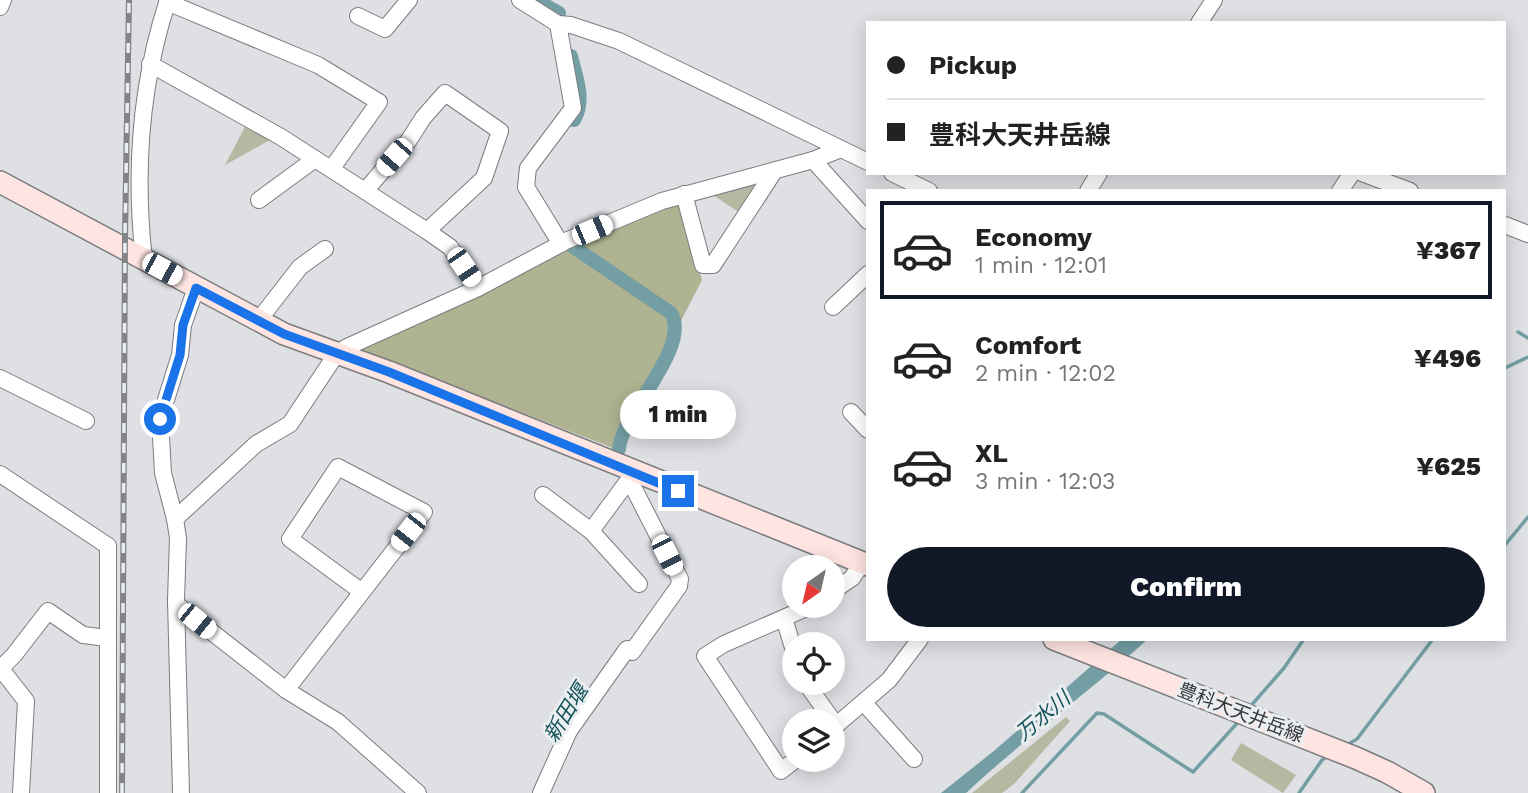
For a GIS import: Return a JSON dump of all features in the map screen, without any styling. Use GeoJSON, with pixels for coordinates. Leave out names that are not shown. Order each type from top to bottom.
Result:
{"type":"FeatureCollection","features":[{"type":"Feature","properties":{"kind":"main road"},"geometry":{"type":"LineString","coordinates":[[0,182],[258,321],[307,343],[389,372],[632,477],[865,564]]}},
{"type":"Feature","properties":{"kind":"main road","name":"豊科大天井岳線"},"geometry":{"type":"LineString","coordinates":[[1059,641],[1356,758],[1424,793]]}},
{"type":"Feature","properties":{"kind":"street"},"geometry":{"type":"LineString","coordinates":[[0,7],[3,0]]}},
{"type":"Feature","properties":{"kind":"street"},"geometry":{"type":"LineString","coordinates":[[358,16],[385,29],[409,0]]}},
{"type":"Feature","properties":{"kind":"street"},"geometry":{"type":"LineString","coordinates":[[520,0],[558,24],[571,25],[619,41],[866,161]]}},
{"type":"Feature","properties":{"kind":"street"},"geometry":{"type":"LineString","coordinates":[[1200,21],[1214,0]]}},
{"type":"Feature","properties":{"kind":"street"},"geometry":{"type":"LineString","coordinates":[[145,260],[138,192],[141,117],[150,64],[167,1],[318,65],[379,102],[332,168]]}},
{"type":"Feature","properties":{"kind":"street"},"geometry":{"type":"LineString","coordinates":[[558,24],[573,108],[528,168],[526,187],[561,244]]}},
{"type":"Feature","properties":{"kind":"street"},"geometry":{"type":"LineString","coordinates":[[150,64],[281,137],[427,231],[450,247],[478,288]]}},
{"type":"Feature","properties":{"kind":"street"},"geometry":{"type":"LineString","coordinates":[[365,191],[445,93],[500,131],[484,178],[427,231]]}},
{"type":"Feature","properties":{"kind":"street"},"geometry":{"type":"LineString","coordinates":[[175,519],[256,444],[290,424],[337,353],[478,288],[561,244],[684,194],[813,160],[841,149]]}},
{"type":"Feature","properties":{"kind":"street"},"geometry":{"type":"LineString","coordinates":[[259,201],[315,159]]}},
{"type":"Feature","properties":{"kind":"street"},"geometry":{"type":"LineString","coordinates":[[813,160],[866,219]]}},
{"type":"Feature","properties":{"kind":"street"},"geometry":{"type":"LineString","coordinates":[[684,194],[703,265],[713,265],[775,170]]}},
{"type":"Feature","properties":{"kind":"street"},"geometry":{"type":"LineString","coordinates":[[896,175],[925,189]]}},
{"type":"Feature","properties":{"kind":"street"},"geometry":{"type":"LineString","coordinates":[[1367,175],[1405,189]]}},
{"type":"Feature","properties":{"kind":"street"},"geometry":{"type":"LineString","coordinates":[[1506,225],[1528,234]]}},
{"type":"Feature","properties":{"kind":"street"},"geometry":{"type":"LineString","coordinates":[[258,321],[300,267],[325,249]]}},
{"type":"Feature","properties":{"kind":"street"},"geometry":{"type":"LineString","coordinates":[[834,307],[866,276]]}},
{"type":"Feature","properties":{"kind":"street"},"geometry":{"type":"LineString","coordinates":[[181,793],[176,604],[178,538],[163,473],[160,419],[180,355],[183,325],[196,288]]}},
{"type":"Feature","properties":{"kind":"street"},"geometry":{"type":"LineString","coordinates":[[0,378],[86,421]]}},
{"type":"Feature","properties":{"kind":"street"},"geometry":{"type":"LineString","coordinates":[[851,412],[866,428]]}},
{"type":"Feature","properties":{"kind":"street"},"geometry":{"type":"LineString","coordinates":[[286,690],[362,592],[424,512],[338,467],[290,539],[362,592]]}},
{"type":"Feature","properties":{"kind":"street"},"geometry":{"type":"LineString","coordinates":[[0,474],[108,546],[108,793]]}},
{"type":"Feature","properties":{"kind":"street"},"geometry":{"type":"LineString","coordinates":[[541,793],[569,731],[628,649],[632,652],[679,586],[680,579],[632,477],[591,531]]}},
{"type":"Feature","properties":{"kind":"street"},"geometry":{"type":"LineString","coordinates":[[543,495],[591,531],[639,584]]}},
{"type":"Feature","properties":{"kind":"street"},"geometry":{"type":"LineString","coordinates":[[845,583],[865,564]]}},
{"type":"Feature","properties":{"kind":"street"},"geometry":{"type":"LineString","coordinates":[[176,604],[286,690],[338,722],[418,793]]}},
{"type":"Feature","properties":{"kind":"street"},"geometry":{"type":"LineString","coordinates":[[20,793],[26,701],[1,669],[48,611],[83,635],[107,638]]}},
{"type":"Feature","properties":{"kind":"street"},"geometry":{"type":"LineString","coordinates":[[782,770],[705,656],[724,644],[784,618],[788,632]]}},
{"type":"Feature","properties":{"kind":"street"},"geometry":{"type":"LineString","coordinates":[[845,719],[890,680],[919,641]]}},
{"type":"Feature","properties":{"kind":"street"},"geometry":{"type":"LineString","coordinates":[[864,703],[914,759]]}},
{"type":"Feature","properties":{"kind":"green space"},"geometry":{"type":"Polygon","coordinates":[[[246,125],[270,140],[225,165],[246,125]]]}},
{"type":"Feature","properties":{"kind":"green space"},"geometry":{"type":"Polygon","coordinates":[[[755,183],[758,186],[740,213],[713,195],[755,183]]]}},
{"type":"Feature","properties":{"kind":"green space"},"geometry":{"type":"Polygon","coordinates":[[[678,200],[702,280],[650,381],[618,433],[613,448],[353,347],[567,246],[678,200]]]}},
{"type":"Feature","properties":{"kind":"green space"},"geometry":{"type":"Polygon","coordinates":[[[1066,717],[1070,721],[1014,784],[1002,793],[972,793],[1066,717]]]}},
{"type":"Feature","properties":{"kind":"green space"},"geometry":{"type":"Polygon","coordinates":[[[1241,743],[1296,775],[1283,793],[1231,760],[1241,743]]]}},
{"type":"Feature","properties":{"kind":"water","name":"万水川"},"geometry":{"type":"Polygon","coordinates":[[[1120,641],[1146,641],[966,793],[941,793],[995,750],[1120,641]]]}},
{"type":"Feature","properties":{"kind":"waterway","name":"新田堰"},"geometry":{"type":"LineString","coordinates":[[536,0],[559,13]]}},
{"type":"Feature","properties":{"kind":"waterway","name":"新田堰"},"geometry":{"type":"LineString","coordinates":[[571,56],[580,97],[578,113],[574,120]]}},
{"type":"Feature","properties":{"kind":"waterway","name":"新田堰"},"geometry":{"type":"LineString","coordinates":[[572,246],[671,313],[675,327],[672,344],[664,362],[631,418],[619,449]]}},
{"type":"Feature","properties":{"kind":"waterway"},"geometry":{"type":"LineString","coordinates":[[1518,332],[1528,338]]}},
{"type":"Feature","properties":{"kind":"waterway"},"geometry":{"type":"LineString","coordinates":[[1506,368],[1528,357]]}},
{"type":"Feature","properties":{"kind":"waterway"},"geometry":{"type":"LineString","coordinates":[[1506,544],[1528,517]]}},
{"type":"Feature","properties":{"kind":"waterway"},"geometry":{"type":"LineString","coordinates":[[1249,708],[1284,668],[1303,641]]}},
{"type":"Feature","properties":{"kind":"waterway"},"geometry":{"type":"LineString","coordinates":[[1347,745],[1357,739],[1431,641]]}},
{"type":"Feature","properties":{"kind":"waterway"},"geometry":{"type":"LineString","coordinates":[[1022,793],[1097,713],[1104,714],[1193,772],[1240,720]]}},
{"type":"Feature","properties":{"kind":"waterway"},"geometry":{"type":"LineString","coordinates":[[1299,793],[1322,760],[1328,756]]}},
{"type":"Feature","properties":{"kind":"railway"},"geometry":{"type":"LineString","coordinates":[[122,793],[129,0]]}},
{"type":"Feature","properties":{"kind":"route"},"geometry":{"type":"LineString","coordinates":[[160,419],[180,355],[183,325],[196,288],[284,334],[389,372],[678,491]]}}]}
